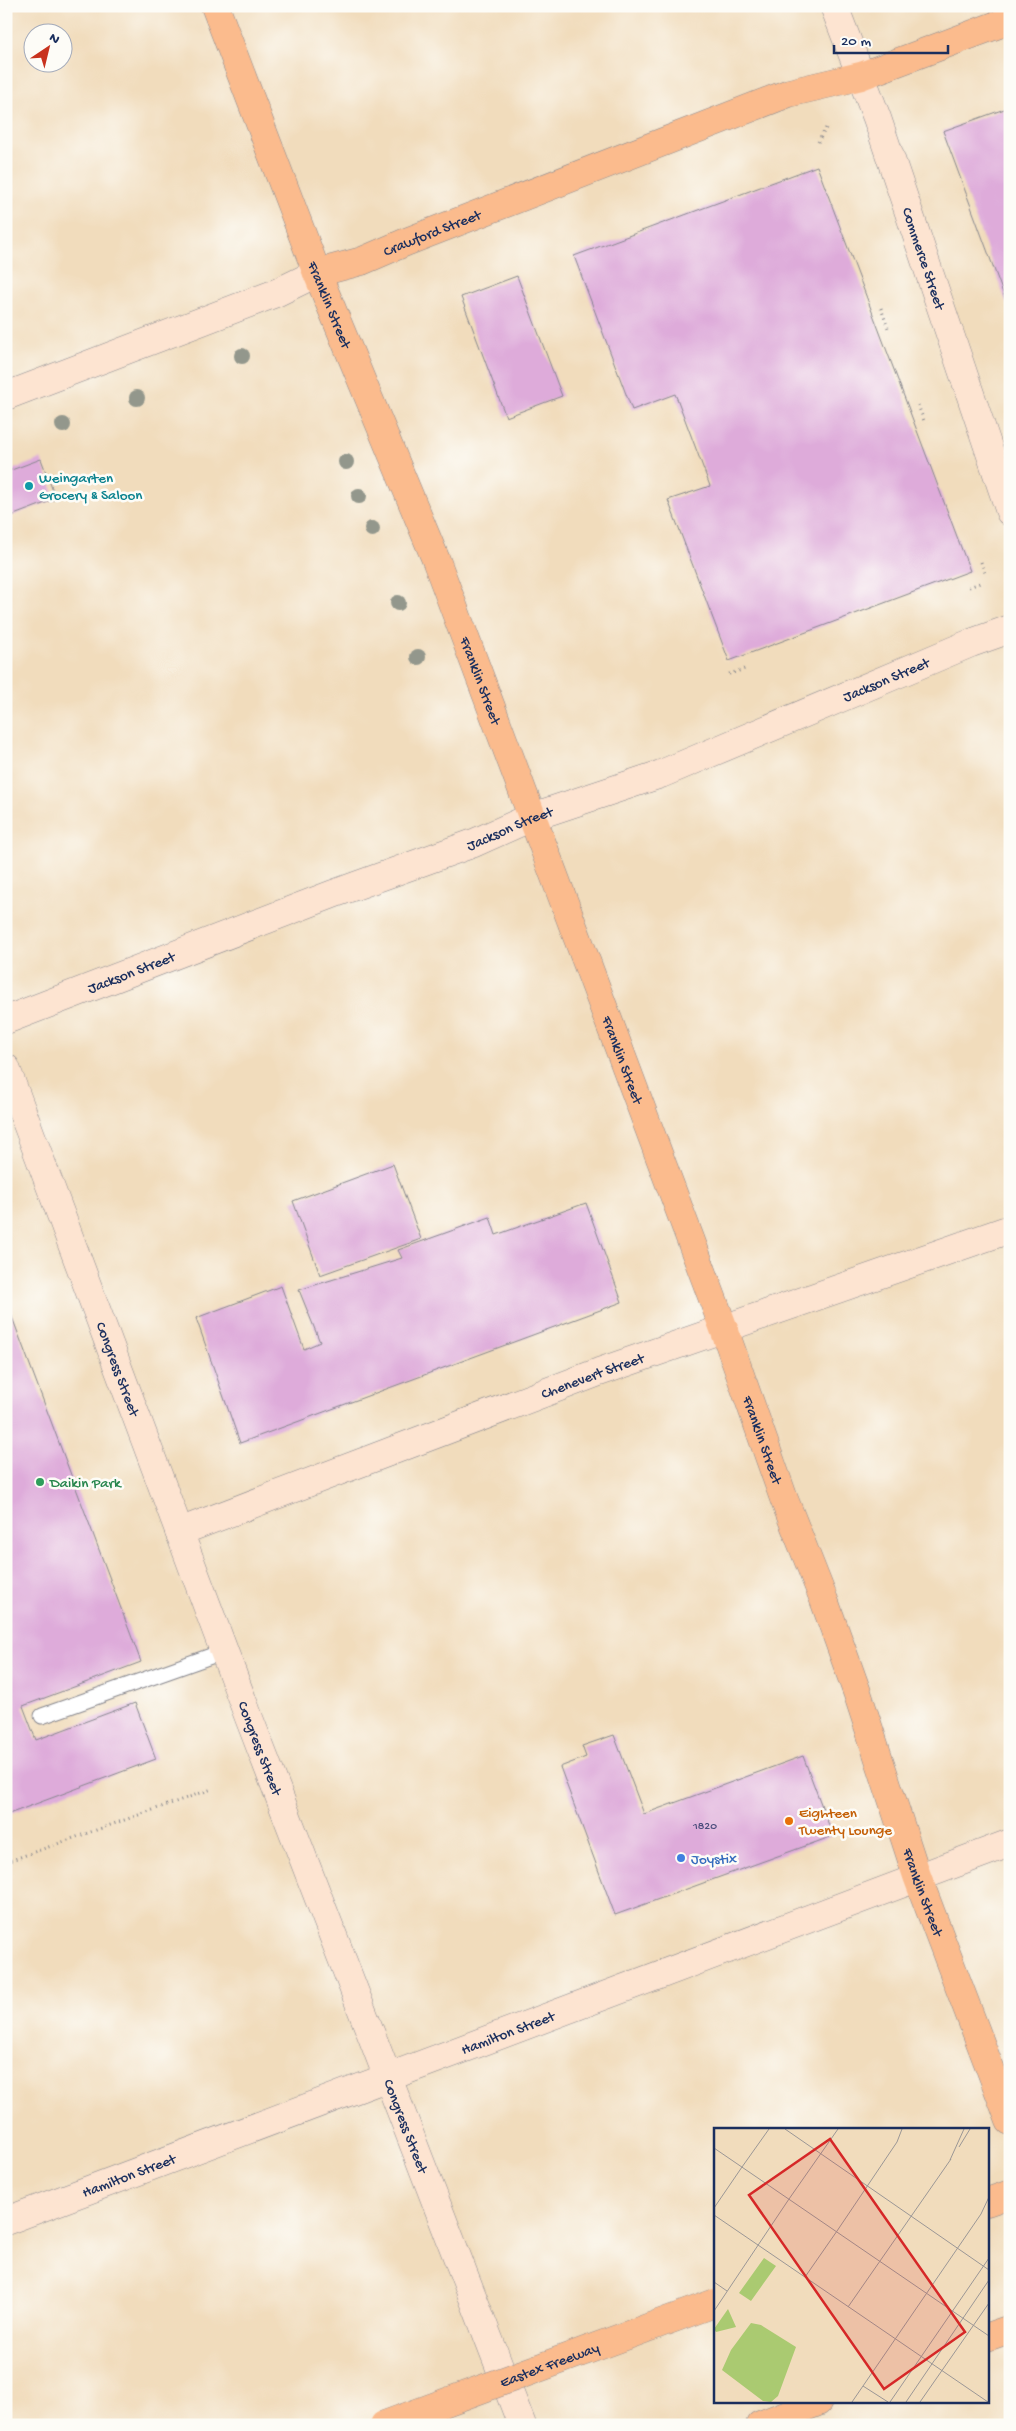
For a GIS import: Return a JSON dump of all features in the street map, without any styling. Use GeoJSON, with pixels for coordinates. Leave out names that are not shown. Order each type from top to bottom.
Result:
{"type":"FeatureCollection","features":[{"type":"Feature","properties":{"kind":"main road","name":"Franklin Street"},"geometry":{"type":"LineString","coordinates":[[215,6],[317,273],[430,545],[724,1329],[784,1499],[857,1692],[917,1876],[1010,2121]]}},
{"type":"Feature","properties":{"kind":"main road","name":"Crawford Street"},"geometry":{"type":"LineString","coordinates":[[317,273],[362,261],[406,242],[789,93],[861,76],[1010,20]]}},
{"type":"Feature","properties":{"kind":"main road"},"geometry":{"type":"LineString","coordinates":[[988,2202],[1010,2194]]}},
{"type":"Feature","properties":{"kind":"main road","name":"Eastex Freeway"},"geometry":{"type":"LineString","coordinates":[[384,2425],[714,2303]]}},
{"type":"Feature","properties":{"kind":"main road"},"geometry":{"type":"LineString","coordinates":[[988,2337],[1010,2329]]}},
{"type":"Feature","properties":{"kind":"main road"},"geometry":{"type":"LineString","coordinates":[[760,2425],[813,2404]]}},
{"type":"Feature","properties":{"kind":"street","name":"Commerce Street"},"geometry":{"type":"LineString","coordinates":[[834,6],[861,76],[1010,512]]}},
{"type":"Feature","properties":{"kind":"street","name":"Crawford Street"},"geometry":{"type":"LineString","coordinates":[[6,396],[276,293],[317,273]]}},
{"type":"Feature","properties":{"kind":"street","name":"Jackson Street"},"geometry":{"type":"LineString","coordinates":[[6,1020],[333,894],[474,844],[532,817],[669,770],[971,643],[1010,629]]}},
{"type":"Feature","properties":{"kind":"street","name":"Congress Street"},"geometry":{"type":"LineString","coordinates":[[6,1068],[249,1718],[389,2076],[522,2425]]}},
{"type":"Feature","properties":{"kind":"street","name":"Chenevert Street"},"geometry":{"type":"LineString","coordinates":[[179,1532],[599,1372],[1010,1229]]}},
{"type":"Feature","properties":{"kind":"street","name":"Hamilton Street"},"geometry":{"type":"LineString","coordinates":[[6,2221],[1010,1842]]}},
{"type":"Feature","properties":{"kind":"lane"},"geometry":{"type":"LineString","coordinates":[[42,1716],[225,1651]]}},
{"type":"Feature","properties":{"kind":"path"},"geometry":{"type":"LineString","coordinates":[[818,142],[826,128]]}},
{"type":"Feature","properties":{"kind":"path"},"geometry":{"type":"LineString","coordinates":[[881,308],[888,328]]}},
{"type":"Feature","properties":{"kind":"path"},"geometry":{"type":"LineString","coordinates":[[918,405],[924,421]]}},
{"type":"Feature","properties":{"kind":"path"},"geometry":{"type":"LineString","coordinates":[[981,562],[985,573]]}},
{"type":"Feature","properties":{"kind":"path"},"geometry":{"type":"LineString","coordinates":[[968,587],[980,583]]}},
{"type":"Feature","properties":{"kind":"path"},"geometry":{"type":"LineString","coordinates":[[728,674],[744,668]]}},
{"type":"Feature","properties":{"kind":"path"},"geometry":{"type":"LineString","coordinates":[[6,1862],[212,1789]]}},
{"type":"Feature","properties":{"kind":"building"},"geometry":{"type":"Polygon","coordinates":[[[1010,107],[1010,312],[943,131],[1010,107]]]}},
{"type":"Feature","properties":{"kind":"building"},"geometry":{"type":"Polygon","coordinates":[[[817,166],[970,571],[729,661],[668,500],[710,486],[678,401],[675,394],[632,410],[574,256],[817,166]]]}},
{"type":"Feature","properties":{"kind":"building"},"geometry":{"type":"Polygon","coordinates":[[[517,276],[562,396],[506,417],[461,297],[517,276]]]}},
{"type":"Feature","properties":{"kind":"building","name":"Weingarten Grocery & Saloon"},"geometry":{"type":"Polygon","coordinates":[[[41,459],[56,499],[6,518],[6,472],[41,459]]]}},
{"type":"Feature","properties":{"kind":"building"},"geometry":{"type":"Polygon","coordinates":[[[393,1164],[421,1239],[320,1275],[293,1201],[393,1164]]]}},
{"type":"Feature","properties":{"kind":"building"},"geometry":{"type":"Polygon","coordinates":[[[586,1203],[622,1302],[240,1443],[196,1318],[281,1286],[304,1349],[320,1342],[299,1290],[402,1258],[398,1250],[490,1217],[496,1235],[586,1203]]]}},
{"type":"Feature","properties":{"kind":"building","name":"Daikin Park"},"geometry":{"type":"Polygon","coordinates":[[[6,1301],[141,1662],[23,1706],[36,1740],[135,1703],[156,1759],[6,1815],[6,1301]]]}},
{"type":"Feature","properties":{"kind":"building"},"geometry":{"type":"Polygon","coordinates":[[[614,1735],[644,1814],[803,1756],[833,1836],[615,1915],[560,1767],[586,1757],[582,1746],[614,1735]]]}},
{"type":"Feature","properties":{"kind":"place","name":"Weingarten Grocery & Saloon"},"geometry":{"type":"Point","coordinates":[29,486]}},
{"type":"Feature","properties":{"kind":"place","name":"Daikin Park"},"geometry":{"type":"Point","coordinates":[40,1482]}},
{"type":"Feature","properties":{"kind":"place","name":"Eighteen Twenty Lounge"},"geometry":{"type":"Point","coordinates":[789,1821]}},
{"type":"Feature","properties":{"kind":"place","name":"Joystix"},"geometry":{"type":"Point","coordinates":[681,1858]}}]}
